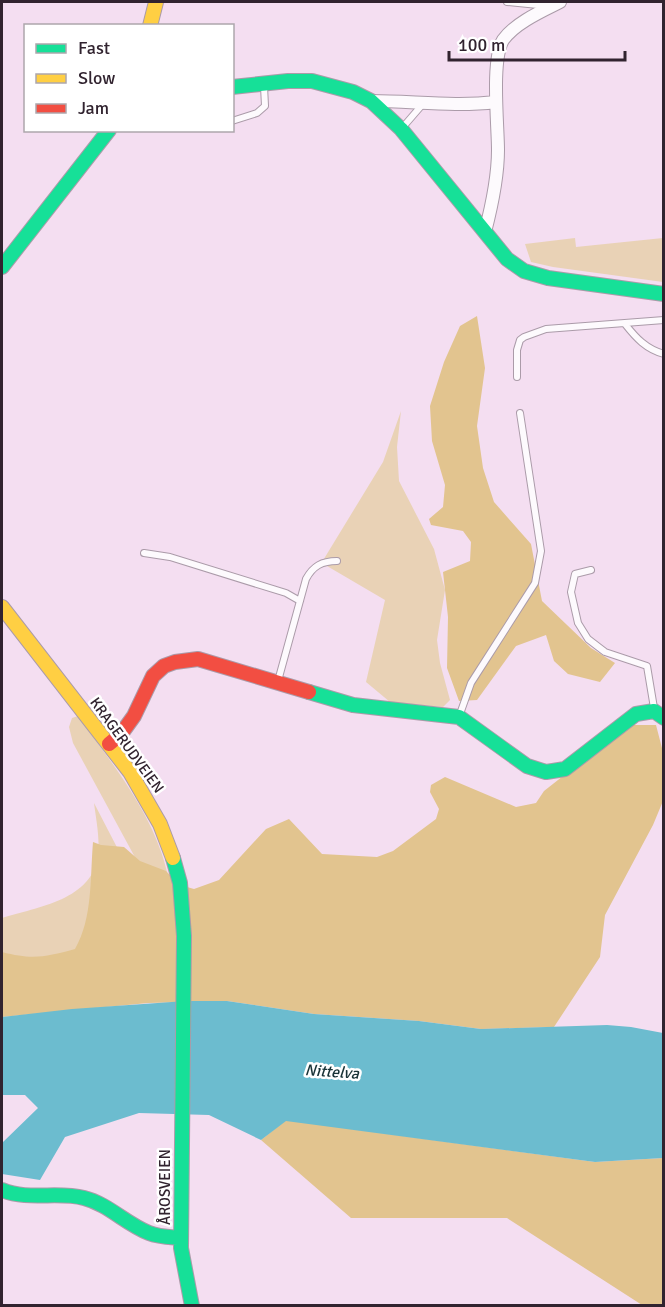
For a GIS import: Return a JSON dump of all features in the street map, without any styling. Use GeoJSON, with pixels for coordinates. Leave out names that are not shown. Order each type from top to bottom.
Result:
{"type":"FeatureCollection","features":[{"type":"Feature","properties":{"kind":"street"},"geometry":{"type":"LineString","coordinates":[[150,24],[156,2]]}},
{"type":"Feature","properties":{"kind":"street"},"geometry":{"type":"LineString","coordinates":[[486,232],[496,183],[498,150],[495,102],[500,47],[505,38],[522,23],[556,4]]}},
{"type":"Feature","properties":{"kind":"street"},"geometry":{"type":"LineString","coordinates":[[234,87],[312,81],[352,92],[371,101],[401,129],[507,259],[524,271],[548,278],[663,294]]}},
{"type":"Feature","properties":{"kind":"street"},"geometry":{"type":"LineString","coordinates":[[371,101],[422,105],[495,102]]}},
{"type":"Feature","properties":{"kind":"street"},"geometry":{"type":"LineString","coordinates":[[2,267],[107,132]]}},
{"type":"Feature","properties":{"kind":"street","name":"KRAGERUDVEIEN"},"geometry":{"type":"LineString","coordinates":[[2,607],[109,744],[147,799],[172,855],[180,893],[184,936],[183,1067]]}},
{"type":"Feature","properties":{"kind":"street"},"geometry":{"type":"LineString","coordinates":[[109,744],[127,728],[154,674],[167,665],[198,659],[361,706],[459,717],[527,766],[539,772],[556,773],[580,758],[636,714],[659,714]]}},
{"type":"Feature","properties":{"kind":"street","name":"ÅROSVEIEN"},"geometry":{"type":"LineString","coordinates":[[183,1067],[182,1238],[184,1275],[192,1305]]}},
{"type":"Feature","properties":{"kind":"street"},"geometry":{"type":"LineString","coordinates":[[2,1190],[24,1197],[69,1195],[87,1198],[105,1206],[143,1231],[182,1238]]}},
{"type":"Feature","properties":{"kind":"lane"},"geometry":{"type":"LineString","coordinates":[[507,2],[556,4]]}},
{"type":"Feature","properties":{"kind":"lane"},"geometry":{"type":"LineString","coordinates":[[234,120],[257,113],[265,106],[264,83]]}},
{"type":"Feature","properties":{"kind":"lane"},"geometry":{"type":"LineString","coordinates":[[401,129],[422,105]]}},
{"type":"Feature","properties":{"kind":"lane"},"geometry":{"type":"LineString","coordinates":[[517,377],[517,350],[520,340],[524,337],[546,329],[663,320]]}},
{"type":"Feature","properties":{"kind":"lane"},"geometry":{"type":"LineString","coordinates":[[625,324],[636,339],[651,351],[663,354]]}},
{"type":"Feature","properties":{"kind":"lane"},"geometry":{"type":"LineString","coordinates":[[459,717],[471,683],[535,583],[541,551],[520,413]]}},
{"type":"Feature","properties":{"kind":"lane"},"geometry":{"type":"LineString","coordinates":[[144,553],[170,557],[285,593],[300,601]]}},
{"type":"Feature","properties":{"kind":"lane"},"geometry":{"type":"LineString","coordinates":[[278,682],[304,584],[312,570],[320,563],[337,561]]}},
{"type":"Feature","properties":{"kind":"lane"},"geometry":{"type":"LineString","coordinates":[[591,570],[575,574],[571,592],[578,623],[588,639],[605,652],[647,666],[659,714]]}},
{"type":"Feature","properties":{"kind":"shaded area"},"geometry":{"type":"Polygon","coordinates":[[[575,238],[576,247],[663,238],[663,282],[531,262],[525,244],[575,238]]]}},
{"type":"Feature","properties":{"kind":"shaded area"},"geometry":{"type":"Polygon","coordinates":[[[477,316],[485,368],[477,426],[483,468],[494,502],[531,544],[542,601],[591,648],[615,663],[600,682],[568,674],[554,661],[546,635],[516,646],[477,700],[459,701],[447,668],[448,617],[443,572],[470,561],[471,542],[463,531],[431,525],[429,519],[443,507],[445,485],[432,441],[430,406],[444,362],[460,326],[477,316]]]}},
{"type":"Feature","properties":{"kind":"shaded area"},"geometry":{"type":"Polygon","coordinates":[[[401,411],[397,447],[399,481],[434,549],[445,590],[437,640],[440,663],[450,700],[443,707],[390,702],[366,682],[385,600],[327,566],[319,567],[383,462],[401,411]]]}},
{"type":"Feature","properties":{"kind":"shaded area"},"geometry":{"type":"Polygon","coordinates":[[[78,716],[121,776],[147,818],[157,840],[170,887],[169,920],[73,743],[69,727],[72,718],[78,716]]]}},
{"type":"Feature","properties":{"kind":"shaded area"},"geometry":{"type":"Polygon","coordinates":[[[628,725],[656,725],[663,752],[663,801],[653,825],[605,915],[600,957],[554,1027],[481,1029],[419,1021],[314,1014],[227,1001],[148,1003],[2,1017],[2,952],[22,956],[39,956],[75,949],[88,911],[93,842],[124,847],[140,861],[166,871],[180,885],[194,889],[219,880],[266,829],[289,819],[322,854],[377,857],[393,851],[436,819],[439,809],[430,792],[431,785],[445,777],[516,807],[536,803],[544,791],[628,725]]]}},
{"type":"Feature","properties":{"kind":"shaded area"},"geometry":{"type":"Polygon","coordinates":[[[94,803],[164,938],[2,1017],[2,918],[62,899],[75,892],[86,882],[94,870],[98,854],[94,803]]]}},
{"type":"Feature","properties":{"kind":"shaded area"},"geometry":{"type":"Polygon","coordinates":[[[286,1120],[595,1162],[663,1158],[663,1305],[642,1305],[507,1218],[351,1218],[261,1140],[286,1120]]]}},
{"type":"Feature","properties":{"kind":"water","name":"Nittelva"},"geometry":{"type":"Polygon","coordinates":[[[186,1001],[227,1001],[314,1014],[419,1021],[481,1029],[607,1025],[663,1033],[663,1158],[595,1162],[286,1121],[261,1140],[209,1115],[139,1113],[65,1137],[40,1180],[2,1174],[2,1143],[38,1108],[25,1095],[2,1095],[2,1017],[72,1009],[186,1001]]]}},
{"type":"Feature","properties":{"kind":"traffic: fast"},"geometry":{"type":"LineString","coordinates":[[234,87],[312,81],[353,92],[371,101],[401,129],[507,259],[524,271],[548,278],[664,294]]}},
{"type":"Feature","properties":{"kind":"traffic: fast"},"geometry":{"type":"LineString","coordinates":[[2,267],[107,132]]}},
{"type":"Feature","properties":{"kind":"traffic: fast"},"geometry":{"type":"LineString","coordinates":[[309,692],[353,705],[459,717],[527,766],[546,772],[565,769],[636,714],[654,711],[664,718]]}},
{"type":"Feature","properties":{"kind":"traffic: fast"},"geometry":{"type":"LineString","coordinates":[[173,858],[180,883],[184,936],[181,1248],[192,1306]]}},
{"type":"Feature","properties":{"kind":"traffic: fast"},"geometry":{"type":"LineString","coordinates":[[2,1190],[22,1195],[64,1195],[84,1198],[101,1205],[149,1233],[181,1238]]}},
{"type":"Feature","properties":{"kind":"traffic: slow"},"geometry":{"type":"LineString","coordinates":[[150,24],[156,2]]}},
{"type":"Feature","properties":{"kind":"traffic: slow"},"geometry":{"type":"LineString","coordinates":[[2,607],[130,772],[160,824],[173,858]]}},
{"type":"Feature","properties":{"kind":"traffic: jam"},"geometry":{"type":"LineString","coordinates":[[109,744],[121,734],[134,716],[153,676],[164,666],[175,662],[198,659],[309,692]]}}]}
